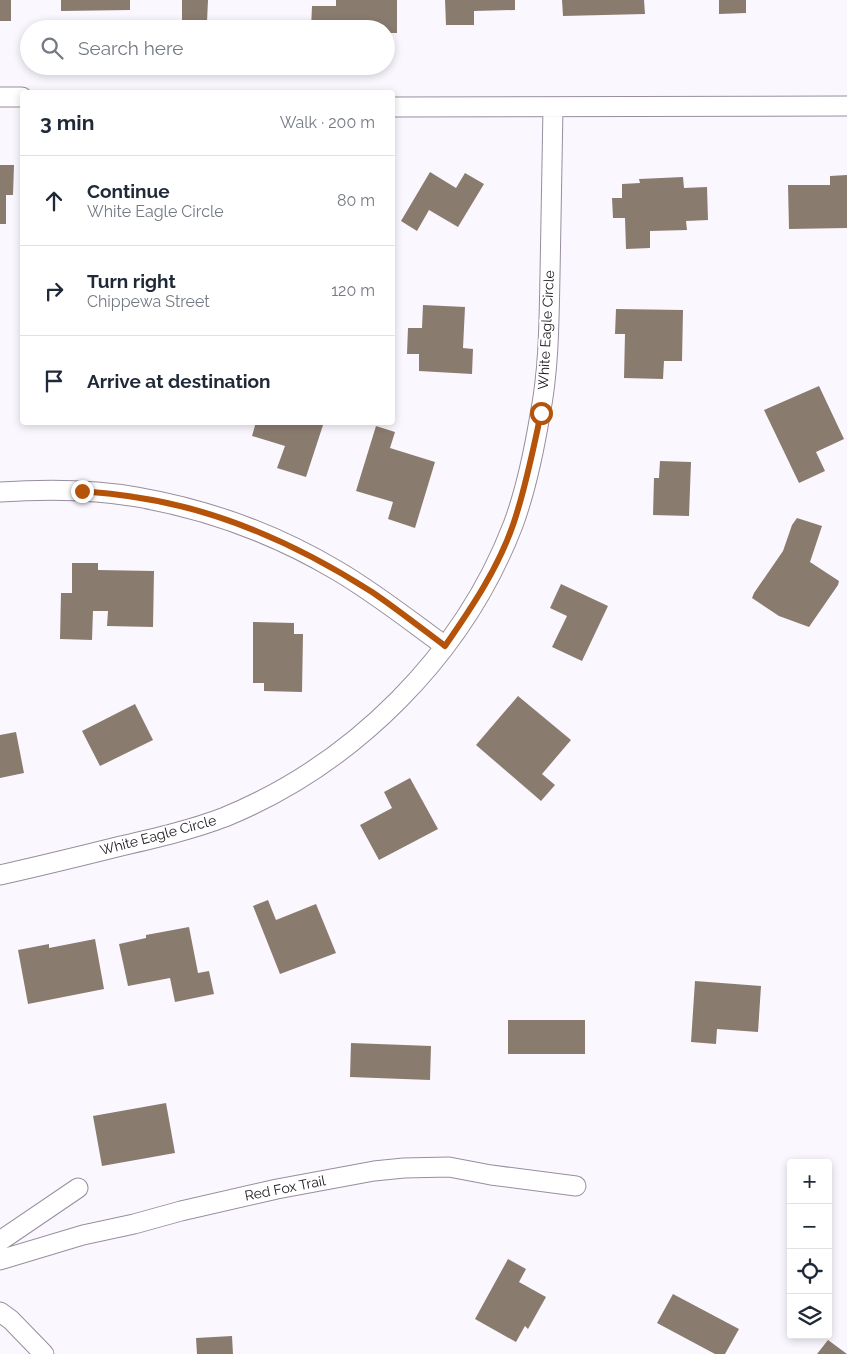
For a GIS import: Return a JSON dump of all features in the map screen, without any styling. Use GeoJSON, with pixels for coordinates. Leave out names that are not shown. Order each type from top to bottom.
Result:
{"type":"FeatureCollection","features":[{"type":"Feature","properties":{"kind":"street"},"geometry":{"type":"LineString","coordinates":[[0,97],[20,97]]}},
{"type":"Feature","properties":{"kind":"street"},"geometry":{"type":"LineString","coordinates":[[395,107],[847,106]]}},
{"type":"Feature","properties":{"kind":"street","name":"White Eagle Circle"},"geometry":{"type":"LineString","coordinates":[[0,875],[176,833],[224,817],[270,795],[328,760],[381,717],[428,668],[445,646],[485,584],[514,523],[527,480],[541,413],[548,346],[553,107]]}},
{"type":"Feature","properties":{"kind":"street"},"geometry":{"type":"LineString","coordinates":[[0,492],[31,490],[82,491],[136,497],[192,509],[235,522],[296,548],[335,570],[373,593],[445,646]]}},
{"type":"Feature","properties":{"kind":"street","name":"Red Fox Trail"},"geometry":{"type":"LineString","coordinates":[[0,1260],[83,1235],[181,1211],[277,1189],[374,1171],[449,1167],[491,1175],[576,1186]]}},
{"type":"Feature","properties":{"kind":"street"},"geometry":{"type":"LineString","coordinates":[[0,1241],[78,1188]]}},
{"type":"Feature","properties":{"kind":"street"},"geometry":{"type":"LineString","coordinates":[[0,1312],[11,1320],[44,1354]]}},
{"type":"Feature","properties":{"kind":"building"},"geometry":{"type":"Polygon","coordinates":[[[0,0],[11,0],[11,21],[0,21],[0,0]]]}},
{"type":"Feature","properties":{"kind":"building"},"geometry":{"type":"Polygon","coordinates":[[[61,0],[130,0],[130,10],[61,11],[61,0]]]}},
{"type":"Feature","properties":{"kind":"building"},"geometry":{"type":"Polygon","coordinates":[[[182,0],[208,0],[207,20],[182,20],[182,0]]]}},
{"type":"Feature","properties":{"kind":"building"},"geometry":{"type":"Polygon","coordinates":[[[336,0],[397,0],[397,33],[395,33],[395,20],[311,20],[312,6],[336,6],[336,0]]]}},
{"type":"Feature","properties":{"kind":"building"},"geometry":{"type":"Polygon","coordinates":[[[445,0],[515,0],[515,10],[474,11],[474,25],[446,25],[445,0]]]}},
{"type":"Feature","properties":{"kind":"building"},"geometry":{"type":"Polygon","coordinates":[[[562,0],[644,0],[645,14],[563,16],[562,0]]]}},
{"type":"Feature","properties":{"kind":"building"},"geometry":{"type":"Polygon","coordinates":[[[719,0],[746,0],[746,13],[719,14],[719,0]]]}},
{"type":"Feature","properties":{"kind":"building"},"geometry":{"type":"Polygon","coordinates":[[[0,165],[14,165],[13,195],[6,195],[6,224],[0,224],[0,165]]]}},
{"type":"Feature","properties":{"kind":"building"},"geometry":{"type":"Polygon","coordinates":[[[430,172],[456,188],[465,173],[484,184],[458,227],[429,210],[417,231],[401,221],[430,172]]]}},
{"type":"Feature","properties":{"kind":"building"},"geometry":{"type":"Polygon","coordinates":[[[847,175],[847,228],[789,229],[788,185],[830,185],[830,176],[847,175]]]}},
{"type":"Feature","properties":{"kind":"building"},"geometry":{"type":"Polygon","coordinates":[[[683,177],[684,188],[707,187],[708,220],[686,221],[687,230],[650,231],[650,248],[626,249],[625,218],[613,218],[612,198],[622,198],[622,184],[640,183],[639,179],[683,177]]]}},
{"type":"Feature","properties":{"kind":"building"},"geometry":{"type":"Polygon","coordinates":[[[423,305],[465,307],[463,348],[473,349],[472,374],[419,371],[419,354],[407,354],[408,328],[422,328],[423,305]]]}},
{"type":"Feature","properties":{"kind":"building"},"geometry":{"type":"Polygon","coordinates":[[[616,309],[683,310],[682,361],[664,361],[663,379],[624,378],[625,334],[615,334],[616,309]]]}},
{"type":"Feature","properties":{"kind":"building"},"geometry":{"type":"Polygon","coordinates":[[[819,386],[844,439],[816,452],[825,471],[799,483],[764,410],[819,386]]]}},
{"type":"Feature","properties":{"kind":"building"},"geometry":{"type":"Polygon","coordinates":[[[255,425],[323,425],[306,477],[277,468],[285,446],[252,436],[255,425]]]}},
{"type":"Feature","properties":{"kind":"building"},"geometry":{"type":"Polygon","coordinates":[[[376,426],[395,432],[390,448],[435,462],[415,528],[388,519],[393,502],[356,491],[376,426]]]}},
{"type":"Feature","properties":{"kind":"building"},"geometry":{"type":"Polygon","coordinates":[[[660,461],[691,462],[689,516],[653,515],[654,478],[659,478],[660,461]]]}},
{"type":"Feature","properties":{"kind":"building"},"geometry":{"type":"Polygon","coordinates":[[[797,518],[822,526],[810,562],[839,581],[809,627],[779,616],[752,598],[783,551],[792,525],[797,518]]]}},
{"type":"Feature","properties":{"kind":"building"},"geometry":{"type":"Polygon","coordinates":[[[72,563],[98,563],[98,570],[154,571],[153,627],[107,626],[108,611],[93,611],[92,640],[60,639],[61,593],[72,593],[72,563]]]}},
{"type":"Feature","properties":{"kind":"building"},"geometry":{"type":"Polygon","coordinates":[[[561,584],[608,606],[582,661],[552,647],[567,616],[550,608],[561,584]]]}},
{"type":"Feature","properties":{"kind":"building"},"geometry":{"type":"Polygon","coordinates":[[[253,622],[294,623],[294,634],[303,634],[302,692],[264,691],[264,683],[253,683],[253,622]]]}},
{"type":"Feature","properties":{"kind":"building"},"geometry":{"type":"Polygon","coordinates":[[[518,696],[571,740],[542,774],[555,785],[541,801],[476,745],[518,696]]]}},
{"type":"Feature","properties":{"kind":"building"},"geometry":{"type":"Polygon","coordinates":[[[135,704],[153,740],[100,766],[82,731],[135,704]]]}},
{"type":"Feature","properties":{"kind":"building"},"geometry":{"type":"Polygon","coordinates":[[[16,732],[24,773],[0,778],[0,735],[16,732]]]}},
{"type":"Feature","properties":{"kind":"building"},"geometry":{"type":"Polygon","coordinates":[[[410,778],[438,829],[379,860],[360,825],[392,808],[384,792],[410,778]]]}},
{"type":"Feature","properties":{"kind":"building"},"geometry":{"type":"Polygon","coordinates":[[[268,900],[276,920],[316,904],[336,953],[280,974],[253,906],[268,900]]]}},
{"type":"Feature","properties":{"kind":"building"},"geometry":{"type":"Polygon","coordinates":[[[189,927],[198,973],[209,971],[214,994],[175,1002],[170,978],[128,986],[119,944],[146,938],[146,935],[189,927]]]}},
{"type":"Feature","properties":{"kind":"building"},"geometry":{"type":"Polygon","coordinates":[[[95,939],[104,989],[28,1004],[18,950],[49,944],[49,948],[95,939]]]}},
{"type":"Feature","properties":{"kind":"building"},"geometry":{"type":"Polygon","coordinates":[[[695,981],[761,986],[758,1032],[717,1029],[716,1044],[691,1042],[695,981]]]}},
{"type":"Feature","properties":{"kind":"building"},"geometry":{"type":"Polygon","coordinates":[[[508,1020],[585,1020],[585,1054],[508,1054],[508,1020]]]}},
{"type":"Feature","properties":{"kind":"building"},"geometry":{"type":"Polygon","coordinates":[[[351,1043],[431,1046],[430,1080],[350,1077],[351,1043]]]}},
{"type":"Feature","properties":{"kind":"building"},"geometry":{"type":"Polygon","coordinates":[[[166,1103],[175,1153],[102,1166],[93,1116],[166,1103]]]}},
{"type":"Feature","properties":{"kind":"building"},"geometry":{"type":"Polygon","coordinates":[[[508,1259],[526,1269],[519,1282],[546,1297],[528,1329],[525,1326],[516,1342],[475,1319],[508,1259]]]}},
{"type":"Feature","properties":{"kind":"building"},"geometry":{"type":"Polygon","coordinates":[[[673,1294],[739,1329],[725,1354],[715,1354],[657,1323],[673,1294]]]}},
{"type":"Feature","properties":{"kind":"building"},"geometry":{"type":"Polygon","coordinates":[[[232,1336],[233,1354],[197,1354],[196,1338],[232,1336]]]}},
{"type":"Feature","properties":{"kind":"building"},"geometry":{"type":"Polygon","coordinates":[[[828,1340],[847,1354],[817,1354],[828,1340]]]}},
{"type":"Feature","properties":{"kind":"route"},"geometry":{"type":"LineString","coordinates":[[82,491],[136,497],[192,509],[235,522],[296,548],[373,593],[445,646],[485,584],[514,523],[527,480],[541,413]]}}]}
